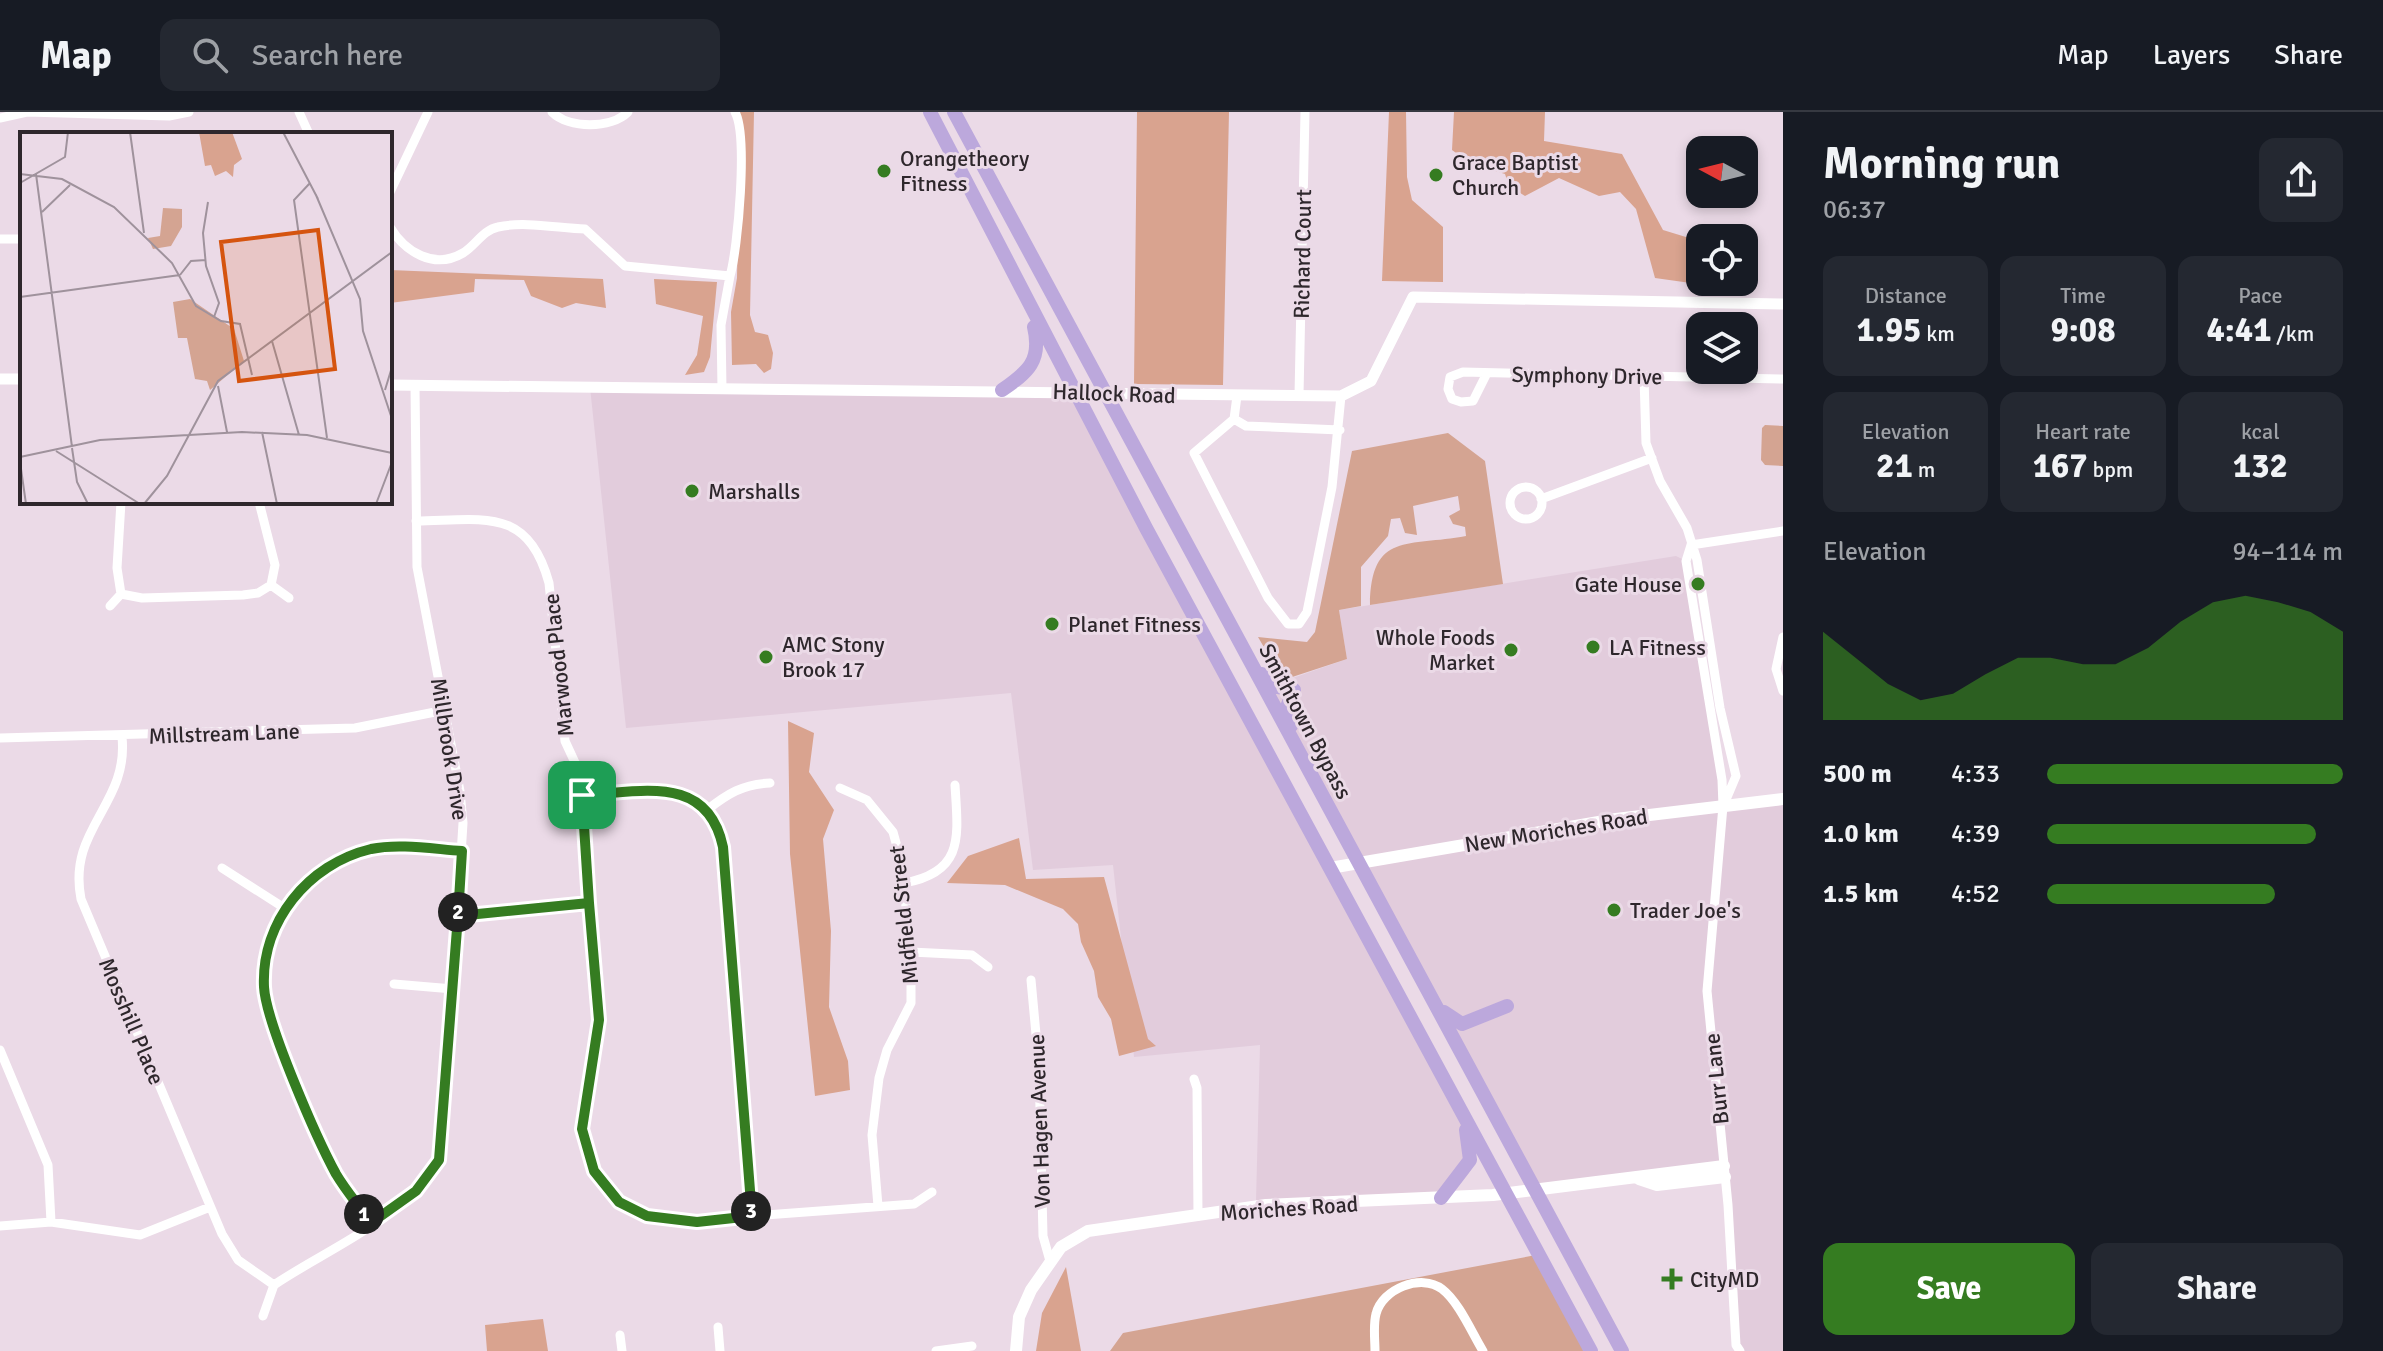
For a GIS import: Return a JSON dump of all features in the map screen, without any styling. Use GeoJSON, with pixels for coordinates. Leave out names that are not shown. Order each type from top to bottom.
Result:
{"type":"FeatureCollection","features":[{"type":"Feature","properties":{"kind":"highway"},"geometry":{"type":"LineString","coordinates":[[930,112],[1074,391],[1591,1351]]}},
{"type":"Feature","properties":{"kind":"highway","name":"Smithtown Bypass"},"geometry":{"type":"LineString","coordinates":[[954,112],[1622,1351]]}},
{"type":"Feature","properties":{"kind":"highway"},"geometry":{"type":"LineString","coordinates":[[1002,390],[1028,372],[1037,356],[1028,304]]}},
{"type":"Feature","properties":{"kind":"highway"},"geometry":{"type":"LineString","coordinates":[[1243,651],[1273,686],[1294,690],[1287,710],[1298,753]]}},
{"type":"Feature","properties":{"kind":"highway"},"geometry":{"type":"LineString","coordinates":[[1433,1001],[1459,1024],[1507,1006],[1466,1035],[1466,1063]]}},
{"type":"Feature","properties":{"kind":"highway"},"geometry":{"type":"LineString","coordinates":[[1441,1198],[1465,1170],[1471,1155],[1457,1103]]}},
{"type":"Feature","properties":{"kind":"main road","name":"New Moriches Road"},"geometry":{"type":"LineString","coordinates":[[1330,868],[1616,819],[1783,799]]}},
{"type":"Feature","properties":{"kind":"main road","name":"Moriches Road"},"geometry":{"type":"LineString","coordinates":[[1016,1351],[1019,1317],[1050,1261],[1061,1247],[1088,1231],[1266,1205],[1507,1194],[1639,1179],[1654,1173],[1725,1172]]}},
{"type":"Feature","properties":{"kind":"street"},"geometry":{"type":"LineString","coordinates":[[0,118],[27,112],[169,116],[189,112]]}},
{"type":"Feature","properties":{"kind":"street"},"geometry":{"type":"LineString","coordinates":[[299,112],[308,132]]}},
{"type":"Feature","properties":{"kind":"street"},"geometry":{"type":"LineString","coordinates":[[392,188],[428,112]]}},
{"type":"Feature","properties":{"kind":"street"},"geometry":{"type":"LineString","coordinates":[[552,112],[569,122],[603,124],[621,120],[628,112]]}},
{"type":"Feature","properties":{"kind":"street"},"geometry":{"type":"LineString","coordinates":[[722,389],[721,325],[735,260],[740,182],[741,126],[735,112]]}},
{"type":"Feature","properties":{"kind":"street","name":"Richard Court"},"geometry":{"type":"LineString","coordinates":[[1299,395],[1305,112]]}},
{"type":"Feature","properties":{"kind":"street"},"geometry":{"type":"LineString","coordinates":[[392,230],[400,244],[411,251],[438,259],[464,253],[498,227],[585,229],[625,266],[730,276]]}},
{"type":"Feature","properties":{"kind":"street"},"geometry":{"type":"LineString","coordinates":[[1237,396],[1234,419],[1194,453],[1268,598],[1288,624],[1299,624],[1307,612],[1340,430],[1341,396],[1371,381],[1413,297],[1783,304]]}},
{"type":"Feature","properties":{"kind":"street","name":"Symphony Drive"},"geometry":{"type":"LineString","coordinates":[[1487,373],[1783,379]]}},
{"type":"Feature","properties":{"kind":"street"},"geometry":{"type":"LineString","coordinates":[[1644,377],[1646,443],[1660,481],[1687,528],[1691,545],[1783,531]]}},
{"type":"Feature","properties":{"kind":"street","name":"Hallock Road"},"geometry":{"type":"LineString","coordinates":[[392,385],[1341,396]]}},
{"type":"Feature","properties":{"kind":"street","name":"Millbrook Drive"},"geometry":{"type":"LineString","coordinates":[[274,1285],[416,1191],[439,1160],[462,851],[460,791],[417,567],[415,386]]}},
{"type":"Feature","properties":{"kind":"street"},"geometry":{"type":"LineString","coordinates":[[1234,419],[1246,426],[1340,430]]}},
{"type":"Feature","properties":{"kind":"street"},"geometry":{"type":"LineString","coordinates":[[1541,499],[1652,458]]}},
{"type":"Feature","properties":{"kind":"street"},"geometry":{"type":"LineString","coordinates":[[121,504],[117,568],[121,594]]}},
{"type":"Feature","properties":{"kind":"street"},"geometry":{"type":"LineString","coordinates":[[121,594],[135,598],[243,595],[258,593],[271,585],[275,565],[260,504]]}},
{"type":"Feature","properties":{"kind":"street","name":"Marwood Place"},"geometry":{"type":"LineString","coordinates":[[416,521],[490,522],[514,526],[525,533],[539,552],[549,583],[565,741],[578,769],[582,795],[599,1020],[582,1129],[594,1171],[619,1202],[647,1216],[684,1222],[914,1204],[932,1192]]}},
{"type":"Feature","properties":{"kind":"street","name":"Burr Lane"},"geometry":{"type":"LineString","coordinates":[[1691,545],[1686,561],[1723,806],[1707,991],[1725,1172],[1736,1345],[1740,1351]]}},
{"type":"Feature","properties":{"kind":"street"},"geometry":{"type":"LineString","coordinates":[[271,585],[289,598]]}},
{"type":"Feature","properties":{"kind":"street"},"geometry":{"type":"LineString","coordinates":[[110,606],[121,594]]}},
{"type":"Feature","properties":{"kind":"street"},"geometry":{"type":"LineString","coordinates":[[1783,637],[1776,669],[1783,691]]}},
{"type":"Feature","properties":{"kind":"street","name":"Millstream Lane"},"geometry":{"type":"LineString","coordinates":[[0,738],[122,737],[355,728],[445,710]]}},
{"type":"Feature","properties":{"kind":"street","name":"Mosshill Place"},"geometry":{"type":"LineString","coordinates":[[122,737],[119,779],[82,848],[78,885],[86,912],[210,1207],[238,1260],[274,1285]]}},
{"type":"Feature","properties":{"kind":"street"},"geometry":{"type":"LineString","coordinates":[[707,810],[736,789],[750,784],[770,783]]}},
{"type":"Feature","properties":{"kind":"street"},"geometry":{"type":"LineString","coordinates":[[904,883],[926,879],[948,863],[958,832],[955,785]]}},
{"type":"Feature","properties":{"kind":"street","name":"Midfield Street"},"geometry":{"type":"LineString","coordinates":[[840,788],[867,800],[888,823],[900,851],[911,952],[911,1003],[880,1068],[872,1135],[878,1206]]}},
{"type":"Feature","properties":{"kind":"street"},"geometry":{"type":"LineString","coordinates":[[582,795],[674,792],[688,796],[707,810],[723,847],[752,1216]]}},
{"type":"Feature","properties":{"kind":"street"},"geometry":{"type":"LineString","coordinates":[[371,1223],[336,1174],[266,1003],[266,958],[272,934],[286,909],[306,884],[334,863],[382,848],[462,851]]}},
{"type":"Feature","properties":{"kind":"street"},"geometry":{"type":"LineString","coordinates":[[222,868],[286,909]]}},
{"type":"Feature","properties":{"kind":"street"},"geometry":{"type":"LineString","coordinates":[[458,916],[589,903]]}},
{"type":"Feature","properties":{"kind":"street"},"geometry":{"type":"LineString","coordinates":[[911,952],[972,955],[988,967]]}},
{"type":"Feature","properties":{"kind":"street","name":"Von Hagen Avenue"},"geometry":{"type":"LineString","coordinates":[[1031,980],[1039,1067],[1043,1236],[1050,1261]]}},
{"type":"Feature","properties":{"kind":"street"},"geometry":{"type":"LineString","coordinates":[[394,984],[453,989]]}},
{"type":"Feature","properties":{"kind":"street"},"geometry":{"type":"LineString","coordinates":[[0,1050],[48,1165],[51,1222]]}},
{"type":"Feature","properties":{"kind":"street"},"geometry":{"type":"LineString","coordinates":[[1194,1079],[1197,1088],[1198,1216]]}},
{"type":"Feature","properties":{"kind":"street"},"geometry":{"type":"LineString","coordinates":[[0,1226],[51,1222],[140,1235],[210,1207]]}},
{"type":"Feature","properties":{"kind":"street"},"geometry":{"type":"LineString","coordinates":[[1375,1351],[1376,1313],[1383,1302],[1398,1289],[1425,1282],[1442,1289],[1483,1351]]}},
{"type":"Feature","properties":{"kind":"street"},"geometry":{"type":"LineString","coordinates":[[263,1316],[274,1285]]}},
{"type":"Feature","properties":{"kind":"street"},"geometry":{"type":"LineString","coordinates":[[718,1327],[720,1351]]}},
{"type":"Feature","properties":{"kind":"street"},"geometry":{"type":"LineString","coordinates":[[620,1335],[622,1351]]}},
{"type":"Feature","properties":{"kind":"street"},"geometry":{"type":"LineString","coordinates":[[936,1351],[972,1346]]}},
{"type":"Feature","properties":{"kind":"shaded area"},"geometry":{"type":"Polygon","coordinates":[[[740,112],[754,112],[750,315],[755,332],[768,335],[773,353],[771,369],[764,373],[756,364],[732,365],[731,312],[737,278],[740,112]]]}},
{"type":"Feature","properties":{"kind":"shaded area"},"geometry":{"type":"Polygon","coordinates":[[[1137,112],[1229,112],[1223,385],[1134,384],[1137,112]]]}},
{"type":"Feature","properties":{"kind":"shaded area"},"geometry":{"type":"Polygon","coordinates":[[[1389,112],[1406,112],[1407,177],[1412,200],[1443,227],[1443,282],[1382,281],[1389,112]]]}},
{"type":"Feature","properties":{"kind":"shaded area"},"geometry":{"type":"Polygon","coordinates":[[[1454,112],[1545,112],[1544,141],[1622,154],[1663,230],[1686,237],[1686,282],[1655,278],[1636,209],[1620,192],[1599,196],[1559,178],[1525,196],[1509,186],[1505,174],[1470,163],[1452,150],[1454,112]]]}},
{"type":"Feature","properties":{"kind":"shaded area"},"geometry":{"type":"Polygon","coordinates":[[[392,270],[603,279],[606,308],[576,303],[562,308],[531,296],[524,280],[475,279],[474,292],[392,303],[392,270]]]}},
{"type":"Feature","properties":{"kind":"shaded area"},"geometry":{"type":"Polygon","coordinates":[[[654,279],[717,282],[710,357],[704,372],[685,375],[697,355],[703,316],[656,304],[654,279]]]}},
{"type":"Feature","properties":{"kind":"shaded area"},"geometry":{"type":"Polygon","coordinates":[[[590,387],[1074,391],[1477,1140],[1469,1173],[1459,1185],[1429,1195],[1256,1201],[1260,1045],[1134,1057],[1113,865],[1033,870],[1011,693],[626,728],[590,387]]]}},
{"type":"Feature","properties":{"kind":"shaded area"},"geometry":{"type":"Polygon","coordinates":[[[1765,425],[1783,426],[1783,466],[1765,465],[1761,460],[1762,428],[1765,425]]]}},
{"type":"Feature","properties":{"kind":"shaded area"},"geometry":{"type":"Polygon","coordinates":[[[1448,433],[1485,461],[1503,584],[1370,605],[1377,565],[1386,554],[1410,543],[1466,536],[1465,527],[1453,524],[1449,516],[1460,510],[1458,496],[1413,506],[1417,535],[1405,533],[1400,518],[1391,519],[1388,536],[1361,567],[1361,606],[1339,610],[1347,659],[1283,680],[1258,637],[1307,642],[1315,632],[1352,451],[1448,433]]]}},
{"type":"Feature","properties":{"kind":"shaded area"},"geometry":{"type":"Polygon","coordinates":[[[1676,556],[1686,561],[1723,805],[1783,795],[1783,1351],[1740,1351],[1724,1166],[1535,1190],[1264,688],[1347,659],[1339,610],[1676,556]]]}},
{"type":"Feature","properties":{"kind":"shaded area"},"geometry":{"type":"Polygon","coordinates":[[[788,721],[814,733],[809,772],[834,810],[823,839],[831,931],[829,1007],[848,1061],[850,1090],[815,1096],[790,854],[788,721]]]}},
{"type":"Feature","properties":{"kind":"shaded area"},"geometry":{"type":"Polygon","coordinates":[[[1019,838],[1026,879],[1104,877],[1148,1039],[1156,1046],[1119,1056],[1111,1019],[1098,997],[1094,971],[1081,942],[1078,924],[1063,909],[1005,885],[947,883],[968,856],[1019,838]]]}},
{"type":"Feature","properties":{"kind":"shaded area"},"geometry":{"type":"Polygon","coordinates":[[[1536,1255],[1592,1351],[1110,1351],[1123,1333],[1536,1255]]]}},
{"type":"Feature","properties":{"kind":"shaded area"},"geometry":{"type":"Polygon","coordinates":[[[1066,1267],[1081,1351],[1036,1351],[1042,1313],[1066,1267]]]}},
{"type":"Feature","properties":{"kind":"shaded area"},"geometry":{"type":"Polygon","coordinates":[[[543,1319],[548,1351],[487,1351],[485,1325],[543,1319]]]}},
{"type":"Feature","properties":{"kind":"place","name":"Orangetheory Fitness"},"geometry":{"type":"Point","coordinates":[884,171]}},
{"type":"Feature","properties":{"kind":"place","name":"Grace Baptist Church"},"geometry":{"type":"Point","coordinates":[1436,175]}},
{"type":"Feature","properties":{"kind":"place","name":"Marshalls"},"geometry":{"type":"Point","coordinates":[692,491]}},
{"type":"Feature","properties":{"kind":"place","name":"Gate House"},"geometry":{"type":"Point","coordinates":[1698,584]}},
{"type":"Feature","properties":{"kind":"place","name":"Planet Fitness"},"geometry":{"type":"Point","coordinates":[1052,624]}},
{"type":"Feature","properties":{"kind":"place","name":"LA Fitness"},"geometry":{"type":"Point","coordinates":[1593,647]}},
{"type":"Feature","properties":{"kind":"place","name":"Whole Foods Market"},"geometry":{"type":"Point","coordinates":[1511,650]}},
{"type":"Feature","properties":{"kind":"place","name":"AMC Stony Brook 17"},"geometry":{"type":"Point","coordinates":[766,657]}},
{"type":"Feature","properties":{"kind":"place","name":"Trader Joe's"},"geometry":{"type":"Point","coordinates":[1614,910]}},
{"type":"Feature","properties":{"kind":"place","name":"CityMD"},"geometry":{"type":"Point","coordinates":[1672,1279]}},
{"type":"Feature","properties":{"kind":"route"},"geometry":{"type":"LineString","coordinates":[[582,795],[589,903],[458,916],[443,1142],[439,1160],[416,1191],[371,1223],[336,1174],[275,1030],[264,987],[272,934],[291,900],[334,863],[370,849],[392,847],[462,851],[458,916],[524,910],[589,903],[599,1020],[582,1139],[594,1171],[619,1202],[647,1216],[671,1222],[752,1216],[721,836],[712,816],[688,796],[652,790],[582,795]]}}]}
